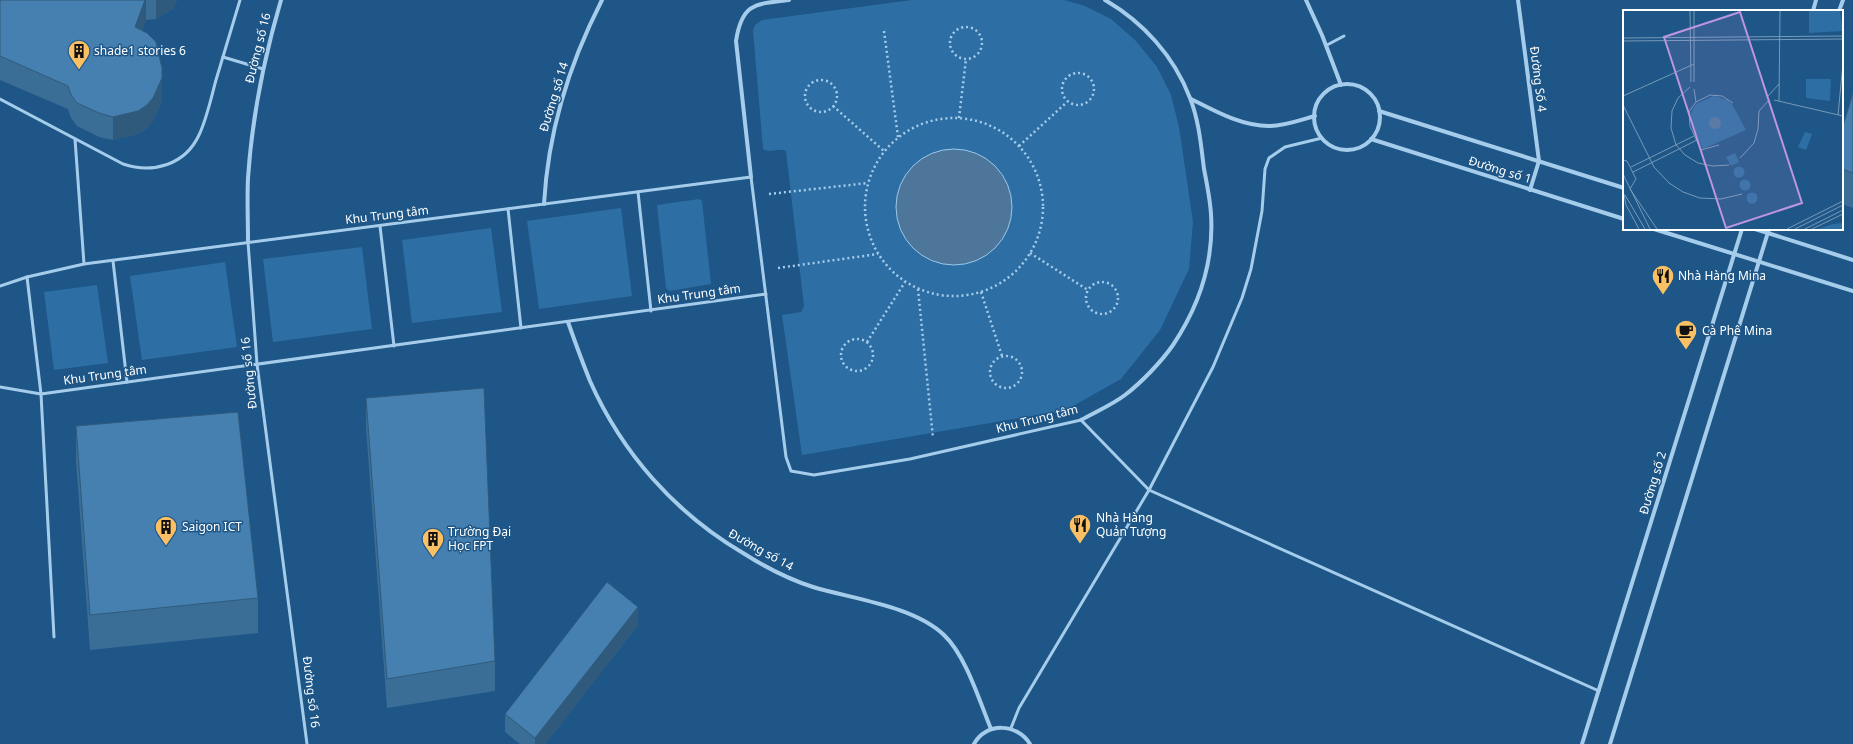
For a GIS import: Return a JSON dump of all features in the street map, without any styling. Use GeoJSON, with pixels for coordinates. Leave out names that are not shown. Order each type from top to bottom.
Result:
{"type":"FeatureCollection","features":[{"type":"Feature","properties":{"kind":"street","name":"Đường số 16"},"geometry":{"type":"LineString","coordinates":[[248,242],[248,179],[257,100],[263,69],[281,0]]}},
{"type":"Feature","properties":{"kind":"street","name":"Đường số 14"},"geometry":{"type":"LineString","coordinates":[[544,204],[550,144],[561,100],[585,36],[602,0]]}},
{"type":"Feature","properties":{"kind":"street","name":"Khu Trung tâm"},"geometry":{"type":"LineString","coordinates":[[751,177],[736,41],[740,20],[746,11],[755,6],[789,0]]}},
{"type":"Feature","properties":{"kind":"street","name":"Khu Trung tâm"},"geometry":{"type":"LineString","coordinates":[[1081,420],[1125,395],[1173,346],[1190,316],[1205,278],[1211,243],[1211,214],[1199,130],[1191,99],[1169,57],[1154,38],[1135,20],[1105,0]]}},
{"type":"Feature","properties":{"kind":"street"},"geometry":{"type":"LineString","coordinates":[[1306,0],[1327,45],[1341,85]]}},
{"type":"Feature","properties":{"kind":"street","name":"Đường Số 4"},"geometry":{"type":"LineString","coordinates":[[1518,0],[1539,161]]}},
{"type":"Feature","properties":{"kind":"street"},"geometry":{"type":"LineString","coordinates":[[1813,10],[1816,0]]}},
{"type":"Feature","properties":{"kind":"street"},"geometry":{"type":"LineString","coordinates":[[1839,10],[1843,0]]}},
{"type":"Feature","properties":{"kind":"street"},"geometry":{"type":"LineString","coordinates":[[1341,85],[1356,86],[1366,90],[1376,102],[1379,111],[1378,126],[1371,140],[1363,146],[1353,150],[1343,150],[1329,145],[1316,129],[1316,108],[1324,95],[1341,85]]}},
{"type":"Feature","properties":{"kind":"street"},"geometry":{"type":"LineString","coordinates":[[1191,99],[1219,113],[1256,125],[1270,126],[1315,116]]}},
{"type":"Feature","properties":{"kind":"street","name":"Đường số 1"},"geometry":{"type":"LineString","coordinates":[[1379,111],[1623,188]]}},
{"type":"Feature","properties":{"kind":"street","name":"Đường số 1"},"geometry":{"type":"LineString","coordinates":[[1371,140],[1623,219]]}},
{"type":"Feature","properties":{"kind":"street"},"geometry":{"type":"LineString","coordinates":[[1530,190],[1539,161]]}},
{"type":"Feature","properties":{"kind":"street"},"geometry":{"type":"LineString","coordinates":[[1657,230],[1853,291]]}},
{"type":"Feature","properties":{"kind":"street","name":"Đường số 2"},"geometry":{"type":"LineString","coordinates":[[1582,744],[1742,230]]}},
{"type":"Feature","properties":{"kind":"street"},"geometry":{"type":"LineString","coordinates":[[1610,744],[1769,231],[1853,260]]}},
{"type":"Feature","properties":{"kind":"street","name":"Đường số 14"},"geometry":{"type":"LineString","coordinates":[[568,322],[590,381],[602,406],[633,454],[666,495],[718,537],[773,570],[810,586],[904,612],[934,627],[943,634],[957,651],[991,729]]}},
{"type":"Feature","properties":{"kind":"street"},"geometry":{"type":"LineString","coordinates":[[974,744],[982,734],[995,728],[1011,728],[1024,736],[1030,744]]}},
{"type":"Feature","properties":{"kind":"lane"},"geometry":{"type":"LineString","coordinates":[[0,99],[124,164],[137,168],[155,168],[178,160],[191,149],[199,135],[240,0]]}},
{"type":"Feature","properties":{"kind":"lane"},"geometry":{"type":"LineString","coordinates":[[1327,45],[1344,36]]}},
{"type":"Feature","properties":{"kind":"lane"},"geometry":{"type":"LineString","coordinates":[[223,58],[263,69]]}},
{"type":"Feature","properties":{"kind":"lane"},"geometry":{"type":"LineString","coordinates":[[1011,728],[1018,708],[1149,490],[1213,367],[1242,298],[1258,240],[1265,169],[1269,158],[1285,147],[1322,138]]}},
{"type":"Feature","properties":{"kind":"lane"},"geometry":{"type":"LineString","coordinates":[[75,139],[84,264]]}},
{"type":"Feature","properties":{"kind":"lane","name":"Khu Trung tâm"},"geometry":{"type":"LineString","coordinates":[[0,286],[27,277],[84,264],[751,177],[786,457],[791,471],[814,475],[934,453],[1081,420]]}},
{"type":"Feature","properties":{"kind":"lane"},"geometry":{"type":"LineString","coordinates":[[638,192],[651,311]]}},
{"type":"Feature","properties":{"kind":"lane"},"geometry":{"type":"LineString","coordinates":[[508,209],[521,328]]}},
{"type":"Feature","properties":{"kind":"lane"},"geometry":{"type":"LineString","coordinates":[[380,226],[394,346]]}},
{"type":"Feature","properties":{"kind":"lane","name":"Đường số 16"},"geometry":{"type":"LineString","coordinates":[[248,242],[256,364],[307,744]]}},
{"type":"Feature","properties":{"kind":"lane"},"geometry":{"type":"LineString","coordinates":[[113,261],[127,382]]}},
{"type":"Feature","properties":{"kind":"lane"},"geometry":{"type":"LineString","coordinates":[[27,277],[41,394],[54,636]]}},
{"type":"Feature","properties":{"kind":"lane","name":"Khu Trung tâm"},"geometry":{"type":"LineString","coordinates":[[0,388],[41,394],[766,294]]}},
{"type":"Feature","properties":{"kind":"lane"},"geometry":{"type":"LineString","coordinates":[[1081,420],[1149,490],[1599,690]]}},
{"type":"Feature","properties":{"kind":"path"},"geometry":{"type":"LineString","coordinates":[[964,27],[974,29],[979,33],[982,40],[982,45],[978,54],[973,58],[966,59],[956,56],[951,47],[952,36],[956,31],[964,27]]}},
{"type":"Feature","properties":{"kind":"path"},"geometry":{"type":"LineString","coordinates":[[884,31],[898,137]]}},
{"type":"Feature","properties":{"kind":"path"},"geometry":{"type":"LineString","coordinates":[[960,118],[966,59]]}},
{"type":"Feature","properties":{"kind":"path"},"geometry":{"type":"LineString","coordinates":[[1076,74],[1084,74],[1092,81],[1094,89],[1092,96],[1089,100],[1080,105],[1070,104],[1068,101],[1063,96],[1062,88],[1066,78],[1076,74]]}},
{"type":"Feature","properties":{"kind":"path"},"geometry":{"type":"LineString","coordinates":[[820,80],[830,83],[834,87],[837,94],[836,102],[833,106],[824,112],[816,112],[810,108],[805,96],[810,84],[820,80]]}},
{"type":"Feature","properties":{"kind":"path"},"geometry":{"type":"LineString","coordinates":[[1019,146],[1068,101]]}},
{"type":"Feature","properties":{"kind":"path"},"geometry":{"type":"LineString","coordinates":[[833,106],[884,151]]}},
{"type":"Feature","properties":{"kind":"path"},"geometry":{"type":"LineString","coordinates":[[960,118],[976,120],[997,129],[1007,135],[1019,146],[1035,170],[1039,181],[1043,204],[1040,227],[1026,260],[1008,278],[999,284],[981,292],[953,296],[935,295],[918,289],[906,282],[889,269],[878,254],[870,239],[865,215],[868,183],[872,170],[884,151],[898,137],[910,129],[931,120],[960,118]]}},
{"type":"Feature","properties":{"kind":"path"},"geometry":{"type":"LineString","coordinates":[[754,196],[868,183]]}},
{"type":"Feature","properties":{"kind":"path"},"geometry":{"type":"LineString","coordinates":[[1030,253],[1088,290]]}},
{"type":"Feature","properties":{"kind":"path"},"geometry":{"type":"LineString","coordinates":[[763,270],[878,254]]}},
{"type":"Feature","properties":{"kind":"path"},"geometry":{"type":"LineString","coordinates":[[1102,281],[1108,283],[1113,285],[1117,292],[1118,302],[1109,312],[1097,313],[1088,304],[1086,296],[1088,290],[1095,284],[1102,281]]}},
{"type":"Feature","properties":{"kind":"path"},"geometry":{"type":"LineString","coordinates":[[867,342],[906,282]]}},
{"type":"Feature","properties":{"kind":"path"},"geometry":{"type":"LineString","coordinates":[[918,289],[934,453]]}},
{"type":"Feature","properties":{"kind":"path"},"geometry":{"type":"LineString","coordinates":[[981,292],[1002,356]]}},
{"type":"Feature","properties":{"kind":"path"},"geometry":{"type":"LineString","coordinates":[[857,339],[867,342],[873,351],[874,356],[871,364],[861,371],[856,371],[846,367],[842,355],[845,345],[857,339]]}},
{"type":"Feature","properties":{"kind":"path"},"geometry":{"type":"LineString","coordinates":[[1002,356],[1012,357],[1017,360],[1021,366],[1021,377],[1017,383],[1010,387],[998,386],[991,378],[991,367],[995,360],[1002,356]]}},
{"type":"Feature","properties":{"kind":"shaded area"},"geometry":{"type":"Polygon","coordinates":[[[912,0],[1064,0],[1085,6],[1111,19],[1136,41],[1157,67],[1171,95],[1179,127],[1193,222],[1189,269],[1160,330],[1121,379],[1066,410],[802,455],[782,315],[801,312],[804,306],[786,151],[769,151],[763,149],[753,30],[755,25],[762,20],[912,0]]]}},
{"type":"Feature","properties":{"kind":"shaded area"},"geometry":{"type":"Polygon","coordinates":[[[954,149],[965,150],[976,154],[995,166],[1007,185],[1011,196],[1011,218],[1007,229],[995,248],[976,260],[965,264],[954,265],[943,264],[932,260],[913,248],[901,229],[897,218],[896,207],[897,196],[901,185],[913,166],[932,154],[943,150],[954,149]]]}},
{"type":"Feature","properties":{"kind":"shaded area"},"geometry":{"type":"Polygon","coordinates":[[[699,199],[702,201],[711,284],[669,291],[666,288],[657,205],[699,199]]]}},
{"type":"Feature","properties":{"kind":"shaded area"},"geometry":{"type":"Polygon","coordinates":[[[621,208],[632,296],[539,309],[527,221],[621,208]]]}},
{"type":"Feature","properties":{"kind":"shaded area"},"geometry":{"type":"Polygon","coordinates":[[[491,228],[502,312],[412,323],[402,240],[491,228]]]}},
{"type":"Feature","properties":{"kind":"shaded area"},"geometry":{"type":"Polygon","coordinates":[[[362,247],[372,329],[273,342],[263,259],[362,247]]]}},
{"type":"Feature","properties":{"kind":"shaded area"},"geometry":{"type":"Polygon","coordinates":[[[225,262],[237,347],[142,360],[130,276],[225,262]]]}},
{"type":"Feature","properties":{"kind":"shaded area"},"geometry":{"type":"Polygon","coordinates":[[[97,285],[108,363],[54,370],[44,292],[97,285]]]}},
{"type":"Feature","properties":{"kind":"building","name":"shade1 stories 6"},"geometry":{"type":"Polygon","coordinates":[[[0,0],[145,0],[135,27],[147,33],[156,42],[162,68],[162,78],[153,98],[147,105],[138,111],[113,117],[99,113],[77,103],[71,95],[68,86],[0,56],[0,0]]]}},
{"type":"Feature","properties":{"kind":"building"},"geometry":{"type":"Polygon","coordinates":[[[1853,93],[1853,173],[1843,169],[1843,126],[1853,93]]]}},
{"type":"Feature","properties":{"kind":"building","name":"Trường Đại Học FPT"},"geometry":{"type":"Polygon","coordinates":[[[484,388],[495,661],[387,679],[366,398],[484,388]]]}},
{"type":"Feature","properties":{"kind":"building","name":"Saigon ICT"},"geometry":{"type":"Polygon","coordinates":[[[238,412],[258,598],[90,615],[76,426],[238,412]]]}},
{"type":"Feature","properties":{"kind":"building"},"geometry":{"type":"Polygon","coordinates":[[[607,582],[638,607],[535,738],[505,714],[607,582]]]}},
{"type":"Feature","properties":{"kind":"place","name":"shade1 stories 6"},"geometry":{"type":"Point","coordinates":[79,70]}},
{"type":"Feature","properties":{"kind":"place","name":"Nhà Hàng Mina"},"geometry":{"type":"Point","coordinates":[1663,296]}},
{"type":"Feature","properties":{"kind":"place","name":"Cà Phê Mina"},"geometry":{"type":"Point","coordinates":[1686,350]}},
{"type":"Feature","properties":{"kind":"place","name":"Nhà Hàng Quản Tượng"},"geometry":{"type":"Point","coordinates":[1080,544]}},
{"type":"Feature","properties":{"kind":"place","name":"Saigon ICT"},"geometry":{"type":"Point","coordinates":[166,546]}},
{"type":"Feature","properties":{"kind":"place","name":"Trường Đại Học FPT"},"geometry":{"type":"Point","coordinates":[433,558]}}]}
